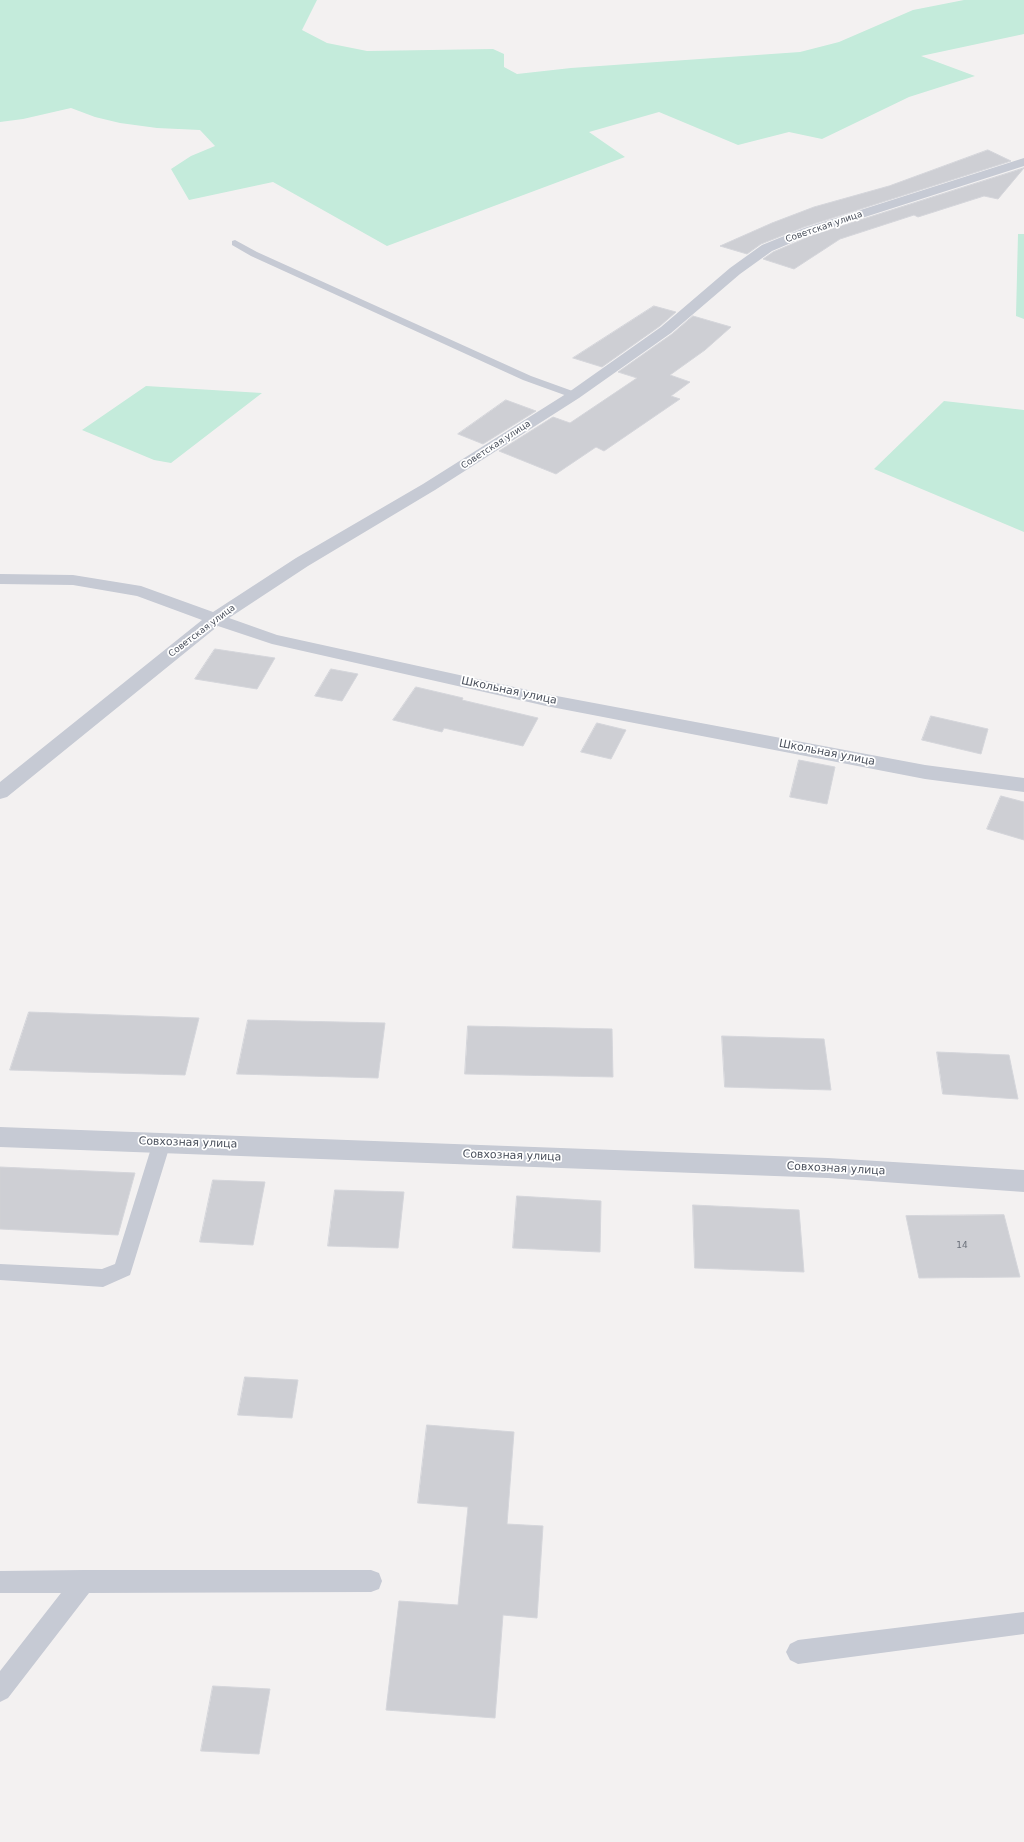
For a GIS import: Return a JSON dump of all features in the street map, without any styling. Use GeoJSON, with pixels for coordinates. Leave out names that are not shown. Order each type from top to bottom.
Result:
{"type":"FeatureCollection","features":[{"type":"Feature","properties":{"kind":"street","name":"Советская улица"},"geometry":{"type":"LineString","coordinates":[[0,792],[215,619],[302,562],[429,487],[574,395],[666,330],[735,271],[767,248],[808,231],[1024,162]]}},
{"type":"Feature","properties":{"kind":"street","name":"Школьная улица"},"geometry":{"type":"LineString","coordinates":[[0,579],[73,580],[141,591],[272,639],[546,700],[925,772],[1024,785]]}},
{"type":"Feature","properties":{"kind":"street","name":"Совхозная улица"},"geometry":{"type":"LineString","coordinates":[[0,1138],[162,1142],[828,1168],[1024,1180]]}},
{"type":"Feature","properties":{"kind":"lane"},"geometry":{"type":"LineString","coordinates":[[235,243],[268,261],[527,378],[574,395]]}},
{"type":"Feature","properties":{"kind":"lane"},"geometry":{"type":"LineString","coordinates":[[0,1272],[103,1278],[123,1269],[162,1142]]}},
{"type":"Feature","properties":{"kind":"lane"},"geometry":{"type":"LineString","coordinates":[[0,1690],[84,1581]]}},
{"type":"Feature","properties":{"kind":"lane"},"geometry":{"type":"LineString","coordinates":[[0,1582],[371,1581]]}},
{"type":"Feature","properties":{"kind":"lane"},"geometry":{"type":"LineString","coordinates":[[798,1652],[1024,1623]]}},
{"type":"Feature","properties":{"kind":"green space"},"geometry":{"type":"Polygon","coordinates":[[[0,0],[317,0],[302,30],[327,43],[367,51],[493,49],[504,54],[504,67],[517,74],[571,68],[800,52],[839,42],[913,10],[964,0],[1024,0],[1024,34],[921,56],[975,76],[909,97],[822,139],[789,132],[738,145],[659,112],[589,132],[625,157],[387,246],[273,182],[189,200],[171,169],[191,156],[215,146],[200,130],[157,128],[120,123],[95,117],[71,108],[23,119],[0,122],[0,0]]]}},
{"type":"Feature","properties":{"kind":"green space"},"geometry":{"type":"Polygon","coordinates":[[[1018,234],[1024,234],[1024,319],[1016,316],[1018,234]]]}},
{"type":"Feature","properties":{"kind":"green space"},"geometry":{"type":"Polygon","coordinates":[[[146,386],[262,393],[171,463],[154,460],[82,430],[146,386]]]}},
{"type":"Feature","properties":{"kind":"green space"},"geometry":{"type":"Polygon","coordinates":[[[944,401],[1024,410],[1024,532],[874,469],[944,401]]]}},
{"type":"Feature","properties":{"kind":"building"},"geometry":{"type":"Polygon","coordinates":[[[988,150],[1011,161],[804,227],[761,244],[747,254],[720,246],[772,223],[814,207],[889,186],[988,150]]]}},
{"type":"Feature","properties":{"kind":"building"},"geometry":{"type":"Polygon","coordinates":[[[1024,168],[998,199],[984,196],[918,217],[914,215],[840,239],[794,269],[763,259],[773,252],[813,235],[1024,168]]]}},
{"type":"Feature","properties":{"kind":"building"},"geometry":{"type":"Polygon","coordinates":[[[654,306],[676,312],[660,326],[602,367],[573,358],[654,306]]]}},
{"type":"Feature","properties":{"kind":"building"},"geometry":{"type":"Polygon","coordinates":[[[693,316],[731,327],[705,350],[670,375],[690,382],[671,396],[680,399],[604,451],[596,447],[556,474],[499,451],[553,417],[570,423],[637,378],[618,372],[672,334],[693,316]]]}},
{"type":"Feature","properties":{"kind":"building"},"geometry":{"type":"Polygon","coordinates":[[[506,400],[536,411],[483,444],[458,434],[506,400]]]}},
{"type":"Feature","properties":{"kind":"building"},"geometry":{"type":"Polygon","coordinates":[[[215,649],[275,658],[257,689],[195,679],[215,649]]]}},
{"type":"Feature","properties":{"kind":"building"},"geometry":{"type":"Polygon","coordinates":[[[331,669],[358,674],[342,701],[315,696],[331,669]]]}},
{"type":"Feature","properties":{"kind":"building"},"geometry":{"type":"Polygon","coordinates":[[[416,687],[463,698],[462,700],[538,718],[523,746],[444,728],[442,732],[393,720],[416,687]]]}},
{"type":"Feature","properties":{"kind":"building"},"geometry":{"type":"Polygon","coordinates":[[[931,716],[988,729],[981,754],[922,740],[931,716]]]}},
{"type":"Feature","properties":{"kind":"building"},"geometry":{"type":"Polygon","coordinates":[[[597,723],[626,730],[611,759],[581,752],[597,723]]]}},
{"type":"Feature","properties":{"kind":"building"},"geometry":{"type":"Polygon","coordinates":[[[799,760],[835,767],[827,804],[790,797],[799,760]]]}},
{"type":"Feature","properties":{"kind":"building"},"geometry":{"type":"Polygon","coordinates":[[[1001,796],[1024,802],[1024,840],[987,829],[1001,796]]]}},
{"type":"Feature","properties":{"kind":"building"},"geometry":{"type":"Polygon","coordinates":[[[29,1012],[199,1018],[185,1075],[10,1070],[29,1012]]]}},
{"type":"Feature","properties":{"kind":"building"},"geometry":{"type":"Polygon","coordinates":[[[248,1020],[385,1023],[378,1078],[237,1074],[248,1020]]]}},
{"type":"Feature","properties":{"kind":"building"},"geometry":{"type":"Polygon","coordinates":[[[468,1026],[612,1029],[613,1077],[465,1074],[468,1026]]]}},
{"type":"Feature","properties":{"kind":"building"},"geometry":{"type":"Polygon","coordinates":[[[722,1036],[824,1039],[831,1090],[725,1087],[722,1036]]]}},
{"type":"Feature","properties":{"kind":"building"},"geometry":{"type":"Polygon","coordinates":[[[937,1052],[1009,1055],[1018,1099],[943,1094],[937,1052]]]}},
{"type":"Feature","properties":{"kind":"building"},"geometry":{"type":"Polygon","coordinates":[[[0,1167],[135,1173],[118,1235],[0,1229],[0,1167]]]}},
{"type":"Feature","properties":{"kind":"building"},"geometry":{"type":"Polygon","coordinates":[[[213,1180],[265,1182],[253,1245],[200,1242],[213,1180]]]}},
{"type":"Feature","properties":{"kind":"building"},"geometry":{"type":"Polygon","coordinates":[[[335,1190],[404,1192],[398,1248],[328,1246],[335,1190]]]}},
{"type":"Feature","properties":{"kind":"building"},"geometry":{"type":"Polygon","coordinates":[[[517,1196],[601,1201],[600,1252],[513,1248],[517,1196]]]}},
{"type":"Feature","properties":{"kind":"building"},"geometry":{"type":"Polygon","coordinates":[[[693,1205],[799,1210],[804,1272],[695,1268],[693,1205]]]}},
{"type":"Feature","properties":{"kind":"building"},"geometry":{"type":"Polygon","coordinates":[[[1004,1215],[1020,1277],[919,1278],[906,1216],[1004,1215]]]}},
{"type":"Feature","properties":{"kind":"building"},"geometry":{"type":"Polygon","coordinates":[[[245,1377],[298,1380],[292,1418],[238,1415],[245,1377]]]}},
{"type":"Feature","properties":{"kind":"building"},"geometry":{"type":"Polygon","coordinates":[[[427,1425],[514,1432],[507,1524],[543,1526],[537,1618],[503,1615],[495,1718],[386,1710],[399,1601],[458,1605],[468,1507],[418,1503],[427,1425]]]}},
{"type":"Feature","properties":{"kind":"building"},"geometry":{"type":"Polygon","coordinates":[[[213,1686],[270,1689],[259,1754],[201,1751],[213,1686]]]}}]}
